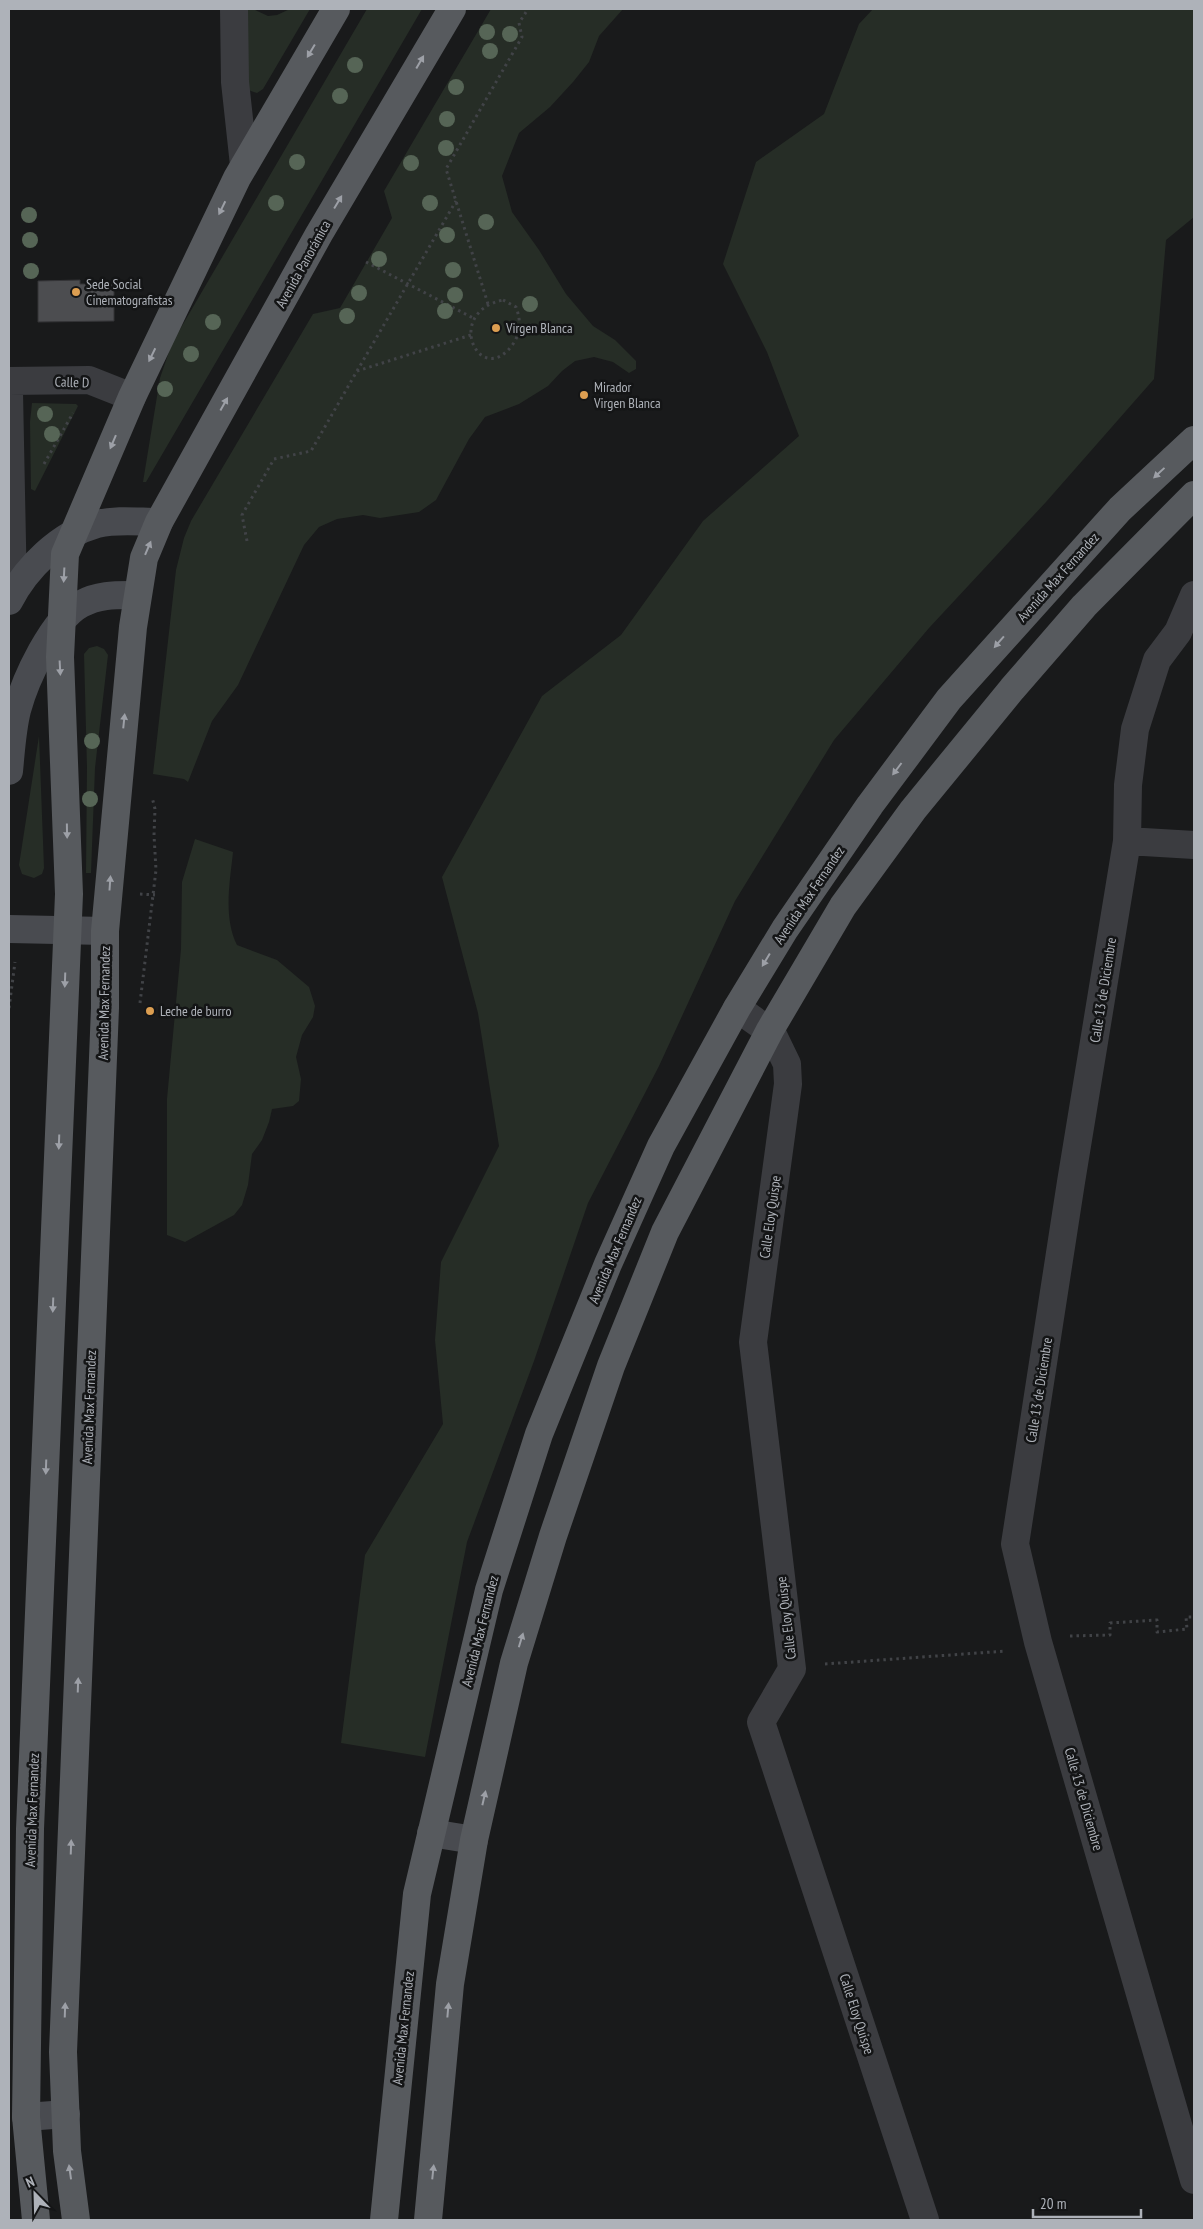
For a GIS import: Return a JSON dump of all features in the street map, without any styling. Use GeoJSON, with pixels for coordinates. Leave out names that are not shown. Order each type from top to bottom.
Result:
{"type":"FeatureCollection","features":[{"type":"Feature","properties":{"kind":"main road"},"geometry":{"type":"LineString","coordinates":[[61,620],[65,554],[132,397],[244,165],[336,9]]}},
{"type":"Feature","properties":{"kind":"main road","name":"Avenida Panorámica"},"geometry":{"type":"LineString","coordinates":[[137,595],[144,558],[159,522],[319,234],[452,9]]}},
{"type":"Feature","properties":{"kind":"main road","name":"Avenida Max Fernandez"},"geometry":{"type":"LineString","coordinates":[[384,2220],[417,1894],[488,1590],[539,1434],[608,1264],[661,1146],[737,1008],[784,929],[870,804],[949,699],[1120,509],[1194,440]]}},
{"type":"Feature","properties":{"kind":"main road"},"geometry":{"type":"LineString","coordinates":[[428,2220],[450,1984],[474,1840],[514,1663],[553,1536],[610,1366],[665,1232],[770,1030],[843,906],[913,810],[1012,688],[1084,606],[1194,495]]}},
{"type":"Feature","properties":{"kind":"main road"},"geometry":{"type":"LineString","coordinates":[[11,597],[52,549],[74,532],[98,524],[159,522]]}},
{"type":"Feature","properties":{"kind":"main road"},"geometry":{"type":"LineString","coordinates":[[9,771],[17,710],[36,661],[61,620],[81,604],[108,594],[137,595]]}},
{"type":"Feature","properties":{"kind":"main road","name":"Avenida Max Fernandez"},"geometry":{"type":"LineString","coordinates":[[76,2220],[67,2151],[63,2052],[104,1038],[106,931],[119,770],[137,595]]}},
{"type":"Feature","properties":{"kind":"main road","name":"Avenida Max Fernandez"},"geometry":{"type":"LineString","coordinates":[[36,2220],[26,2117],[30,1829],[69,894],[60,657],[61,620]]}},
{"type":"Feature","properties":{"kind":"main road"},"geometry":{"type":"LineString","coordinates":[[9,929],[106,931]]}},
{"type":"Feature","properties":{"kind":"main road"},"geometry":{"type":"LineString","coordinates":[[431,1833],[474,1840]]}},
{"type":"Feature","properties":{"kind":"main road"},"geometry":{"type":"LineString","coordinates":[[26,2117],[66,2114]]}},
{"type":"Feature","properties":{"kind":"street"},"geometry":{"type":"LineString","coordinates":[[234,9],[237,106],[244,165]]}},
{"type":"Feature","properties":{"kind":"street"},"geometry":{"type":"LineString","coordinates":[[237,106],[246,113],[257,115],[267,114],[278,108]]}},
{"type":"Feature","properties":{"kind":"street","name":"Calle D"},"geometry":{"type":"LineString","coordinates":[[9,381],[89,380],[132,397]]}},
{"type":"Feature","properties":{"kind":"street"},"geometry":{"type":"LineString","coordinates":[[9,392],[11,597]]}},
{"type":"Feature","properties":{"kind":"street","name":"Calle 13 de Diciembre"},"geometry":{"type":"LineString","coordinates":[[1194,595],[1178,632],[1156,660],[1135,729],[1128,785],[1127,841],[1071,1182],[1015,1544],[1038,1642],[1194,2180]]}},
{"type":"Feature","properties":{"kind":"street"},"geometry":{"type":"LineString","coordinates":[[1127,841],[1194,845]]}},
{"type":"Feature","properties":{"kind":"street","name":"Calle Eloy Quispe"},"geometry":{"type":"LineString","coordinates":[[737,1008],[770,1030],[778,1042],[787,1064],[788,1084],[753,1342],[792,1669],[761,1722],[925,2220]]}},
{"type":"Feature","properties":{"kind":"path"},"geometry":{"type":"LineString","coordinates":[[488,304],[446,169],[522,37],[519,23],[528,9]]}},
{"type":"Feature","properties":{"kind":"path"},"geometry":{"type":"LineString","coordinates":[[247,541],[242,515],[274,459],[311,451],[456,201]]}},
{"type":"Feature","properties":{"kind":"path"},"geometry":{"type":"LineString","coordinates":[[366,262],[475,318]]}},
{"type":"Feature","properties":{"kind":"path"},"geometry":{"type":"LineString","coordinates":[[503,300],[516,307],[520,326],[512,344],[498,358],[490,358],[476,351],[470,336],[475,318],[488,304],[503,300]]}},
{"type":"Feature","properties":{"kind":"path"},"geometry":{"type":"LineString","coordinates":[[357,371],[470,336]]}},
{"type":"Feature","properties":{"kind":"path"},"geometry":{"type":"LineString","coordinates":[[42,467],[73,411],[72,409]]}},
{"type":"Feature","properties":{"kind":"path"},"geometry":{"type":"LineString","coordinates":[[134,895],[154,895]]}},
{"type":"Feature","properties":{"kind":"path"},"geometry":{"type":"LineString","coordinates":[[9,1008],[17,955]]}},
{"type":"Feature","properties":{"kind":"path"},"geometry":{"type":"LineString","coordinates":[[1064,1636],[1110,1634],[1110,1623],[1157,1620],[1157,1632],[1187,1629],[1186,1617],[1194,1617]]}},
{"type":"Feature","properties":{"kind":"path"},"geometry":{"type":"LineString","coordinates":[[792,1669],[810,1665],[998,1651]]}},
{"type":"Feature","properties":{"kind":"shaded area"},"geometry":{"type":"Polygon","coordinates":[[[244,9],[253,9],[268,16],[277,15],[290,9],[310,9],[263,89],[257,93],[248,90],[244,9]]]}},
{"type":"Feature","properties":{"kind":"shaded area"},"geometry":{"type":"Polygon","coordinates":[[[367,9],[422,9],[146,482],[143,482],[160,378],[172,343],[367,9]]]}},
{"type":"Feature","properties":{"kind":"shaded area"},"geometry":{"type":"Polygon","coordinates":[[[491,9],[623,9],[599,36],[589,62],[573,82],[550,107],[519,133],[502,176],[512,212],[539,250],[566,294],[593,326],[615,340],[636,361],[636,369],[629,373],[613,362],[594,357],[575,361],[548,386],[519,404],[485,417],[469,439],[436,500],[419,512],[380,518],[363,515],[337,519],[319,527],[304,545],[238,685],[212,721],[188,782],[184,779],[153,774],[176,570],[184,538],[191,521],[313,314],[340,308],[392,218],[384,191],[491,9]]]}},
{"type":"Feature","properties":{"kind":"shaded area"},"geometry":{"type":"Polygon","coordinates":[[[873,9],[1194,9],[1194,217],[1166,240],[1154,379],[1046,502],[929,628],[834,740],[735,901],[659,1066],[588,1203],[534,1361],[467,1542],[425,1757],[341,1743],[365,1555],[443,1424],[435,1340],[441,1262],[499,1146],[478,1013],[442,877],[542,696],[621,635],[703,521],[799,436],[767,352],[723,264],[756,162],[824,114],[859,24],[873,9]]]}},
{"type":"Feature","properties":{"kind":"shaded area"},"geometry":{"type":"Polygon","coordinates":[[[32,403],[76,404],[78,406],[35,491],[31,489],[30,422],[32,403]]]}},
{"type":"Feature","properties":{"kind":"shaded area"},"geometry":{"type":"Polygon","coordinates":[[[97,646],[104,649],[108,655],[95,768],[91,873],[86,873],[87,767],[84,654],[89,648],[97,646]]]}},
{"type":"Feature","properties":{"kind":"shaded area"},"geometry":{"type":"Polygon","coordinates":[[[39,736],[44,868],[42,874],[34,878],[22,874],[19,865],[39,736]]]}},
{"type":"Feature","properties":{"kind":"shaded area"},"geometry":{"type":"Polygon","coordinates":[[[195,839],[233,852],[229,887],[229,911],[230,923],[237,945],[277,960],[309,987],[315,1006],[313,1017],[302,1035],[296,1057],[301,1079],[299,1101],[293,1106],[272,1109],[262,1140],[252,1154],[248,1185],[242,1205],[234,1215],[185,1242],[167,1235],[167,1099],[181,949],[182,882],[195,839]]]}},
{"type":"Feature","properties":{"kind":"building","name":"Sede Social Cinematografistas"},"geometry":{"type":"Polygon","coordinates":[[[80,280],[80,284],[114,284],[114,321],[38,322],[38,281],[80,280]]]}},
{"type":"Feature","properties":{"kind":"place","name":"Sede Social Cinematografistas"},"geometry":{"type":"Point","coordinates":[76,292]}},
{"type":"Feature","properties":{"kind":"place","name":"Virgen Blanca"},"geometry":{"type":"Point","coordinates":[496,328]}},
{"type":"Feature","properties":{"kind":"place","name":"Mirador Virgen Blanca"},"geometry":{"type":"Point","coordinates":[584,395]}},
{"type":"Feature","properties":{"kind":"place","name":"Leche de burro"},"geometry":{"type":"Point","coordinates":[150,1011]}}]}
